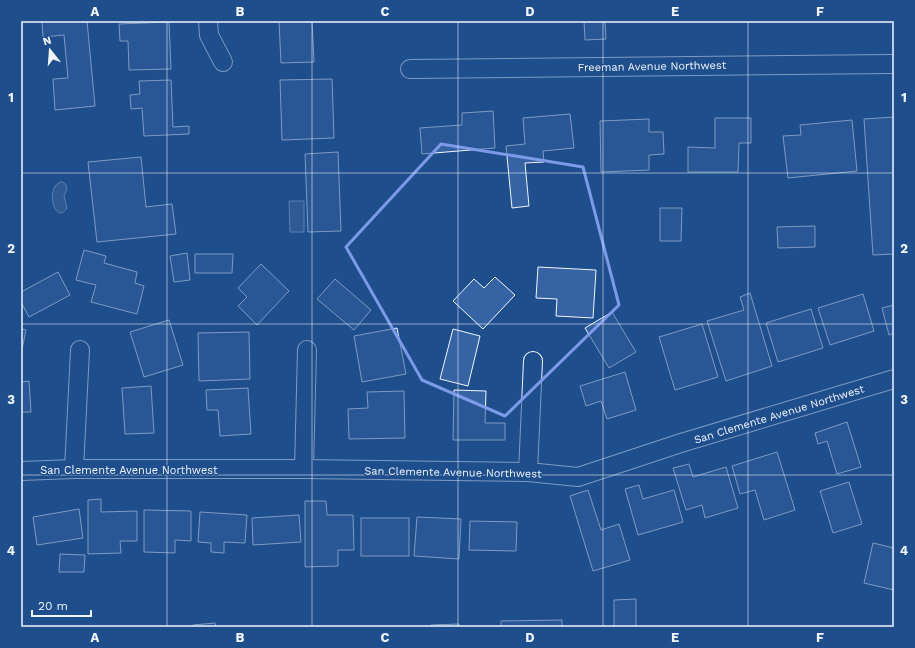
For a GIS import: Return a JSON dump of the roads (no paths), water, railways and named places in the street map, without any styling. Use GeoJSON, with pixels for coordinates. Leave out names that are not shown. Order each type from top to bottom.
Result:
{"type":"FeatureCollection","features":[{"type":"Feature","properties":{"kind":"street"},"geometry":{"type":"LineString","coordinates":[[208,21],[209,35],[223,62]]}},
{"type":"Feature","properties":{"kind":"street","name":"Freeman Avenue Northwest"},"geometry":{"type":"LineString","coordinates":[[410,69],[894,64]]}},
{"type":"Feature","properties":{"kind":"street"},"geometry":{"type":"LineString","coordinates":[[74,469],[80,350]]}},
{"type":"Feature","properties":{"kind":"street"},"geometry":{"type":"LineString","coordinates":[[304,469],[307,350]]}},
{"type":"Feature","properties":{"kind":"street"},"geometry":{"type":"LineString","coordinates":[[528,472],[533,361]]}},
{"type":"Feature","properties":{"kind":"street","name":"San Clemente Avenue Northwest"},"geometry":{"type":"LineString","coordinates":[[21,471],[74,469],[304,469],[528,472],[578,477],[681,443],[894,379]]}},
{"type":"Feature","properties":{"kind":"water"},"geometry":{"type":"Polygon","coordinates":[[[60,182],[64,183],[67,187],[64,196],[67,208],[63,212],[59,213],[53,205],[52,198],[55,186],[60,182]]]}},
{"type":"Feature","properties":{"kind":"water"},"geometry":{"type":"Polygon","coordinates":[[[289,201],[304,201],[304,232],[290,232],[289,201]]]}}]}
